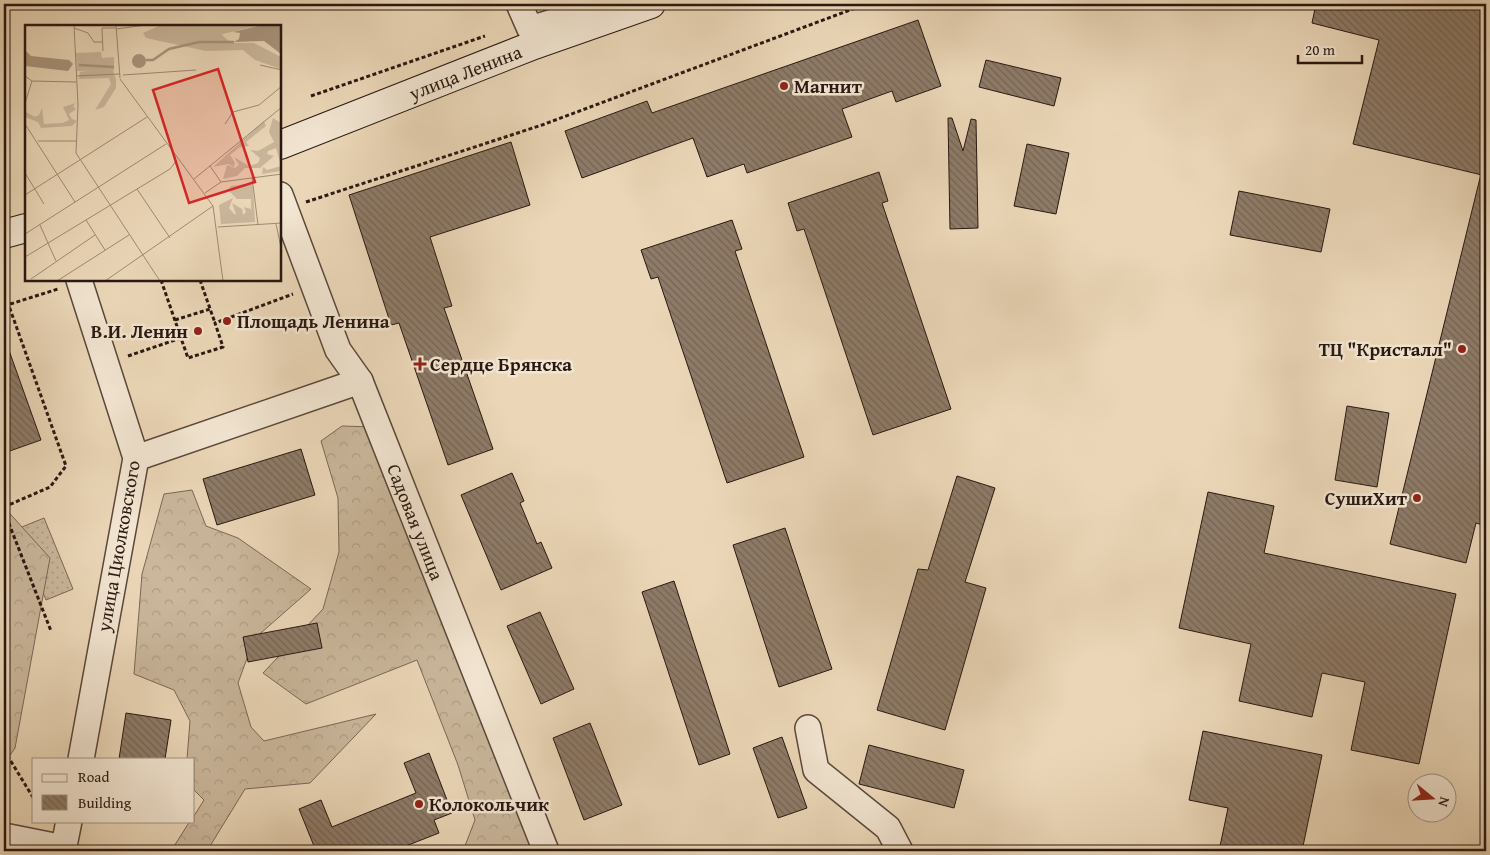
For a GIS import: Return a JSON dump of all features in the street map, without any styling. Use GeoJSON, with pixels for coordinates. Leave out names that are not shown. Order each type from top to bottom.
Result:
{"type":"FeatureCollection","features":[{"type":"Feature","properties":{"kind":"main road","name":"улица Ленина"},"geometry":{"type":"LineString","coordinates":[[281,145],[534,44],[646,5]]}},
{"type":"Feature","properties":{"kind":"main road"},"geometry":{"type":"LineString","coordinates":[[4,234],[25,228]]}},
{"type":"Feature","properties":{"kind":"street"},"geometry":{"type":"LineString","coordinates":[[519,4],[530,29],[613,4]]}},
{"type":"Feature","properties":{"kind":"street","name":"Садовая улица"},"geometry":{"type":"LineString","coordinates":[[283,202],[338,350],[360,381],[546,851]]}},
{"type":"Feature","properties":{"kind":"street","name":"улица Циолковского"},"geometry":{"type":"LineString","coordinates":[[80,281],[136,458],[81,758]]}},
{"type":"Feature","properties":{"kind":"street"},"geometry":{"type":"LineString","coordinates":[[136,458],[360,381]]}},
{"type":"Feature","properties":{"kind":"street"},"geometry":{"type":"LineString","coordinates":[[808,728],[816,770],[888,828],[900,851]]}},
{"type":"Feature","properties":{"kind":"street"},"geometry":{"type":"LineString","coordinates":[[4,836],[64,850],[69,822]]}},
{"type":"Feature","properties":{"kind":"path"},"geometry":{"type":"LineString","coordinates":[[283,202],[542,125],[866,4]]}},
{"type":"Feature","properties":{"kind":"path"},"geometry":{"type":"LineString","coordinates":[[311,96],[489,34]]}},
{"type":"Feature","properties":{"kind":"path"},"geometry":{"type":"LineString","coordinates":[[4,306],[9,306],[80,281]]}},
{"type":"Feature","properties":{"kind":"path"},"geometry":{"type":"LineString","coordinates":[[161,281],[188,358],[222,346],[200,281]]}},
{"type":"Feature","properties":{"kind":"path"},"geometry":{"type":"LineString","coordinates":[[215,323],[314,286]]}},
{"type":"Feature","properties":{"kind":"path"},"geometry":{"type":"LineString","coordinates":[[4,507],[50,488],[66,466],[9,306]]}},
{"type":"Feature","properties":{"kind":"path"},"geometry":{"type":"LineString","coordinates":[[175,320],[210,309]]}},
{"type":"Feature","properties":{"kind":"path"},"geometry":{"type":"LineString","coordinates":[[106,363],[182,338]]}},
{"type":"Feature","properties":{"kind":"path"},"geometry":{"type":"LineString","coordinates":[[4,512],[51,631]]}},
{"type":"Feature","properties":{"kind":"path"},"geometry":{"type":"LineString","coordinates":[[4,750],[32,796]]}},
{"type":"Feature","properties":{"kind":"green space"},"geometry":{"type":"Polygon","coordinates":[[[342,426],[374,427],[543,851],[463,851],[475,820],[458,765],[417,660],[306,704],[263,673],[323,609],[339,552],[338,498],[321,441],[342,426]]]}},
{"type":"Feature","properties":{"kind":"green space"},"geometry":{"type":"Polygon","coordinates":[[[192,490],[206,526],[238,538],[311,589],[254,639],[238,683],[251,727],[264,741],[376,714],[310,783],[245,789],[207,851],[171,851],[189,822],[195,822],[195,814],[204,800],[195,791],[195,758],[187,758],[190,721],[174,690],[134,674],[142,574],[164,494],[192,490]]]}},
{"type":"Feature","properties":{"kind":"green space"},"geometry":{"type":"Polygon","coordinates":[[[4,507],[50,558],[15,748],[4,764],[4,507]]]}},
{"type":"Feature","properties":{"kind":"green space"},"geometry":{"type":"Polygon","coordinates":[[[44,518],[73,589],[46,600],[17,529],[44,518]]]}},
{"type":"Feature","properties":{"kind":"building"},"geometry":{"type":"Polygon","coordinates":[[[1316,4],[1486,4],[1486,176],[1353,144],[1379,40],[1312,23],[1316,4]]]}},
{"type":"Feature","properties":{"kind":"building"},"geometry":{"type":"Polygon","coordinates":[[[918,20],[941,86],[896,102],[892,91],[842,109],[852,137],[747,173],[744,164],[707,177],[693,138],[582,178],[565,131],[647,101],[652,113],[918,20]]]}},
{"type":"Feature","properties":{"kind":"building"},"geometry":{"type":"Polygon","coordinates":[[[986,60],[1061,78],[1054,106],[979,87],[986,60]]]}},
{"type":"Feature","properties":{"kind":"building"},"geometry":{"type":"Polygon","coordinates":[[[948,118],[952,118],[963,151],[971,119],[976,120],[978,228],[950,229],[948,118]]]}},
{"type":"Feature","properties":{"kind":"building"},"geometry":{"type":"Polygon","coordinates":[[[511,142],[530,205],[430,237],[452,306],[444,308],[493,449],[448,465],[399,323],[391,325],[349,195],[511,142]]]}},
{"type":"Feature","properties":{"kind":"building"},"geometry":{"type":"Polygon","coordinates":[[[1027,144],[1069,153],[1056,214],[1014,206],[1027,144]]]}},
{"type":"Feature","properties":{"kind":"building"},"geometry":{"type":"Polygon","coordinates":[[[879,172],[888,201],[882,203],[951,409],[873,435],[804,229],[797,231],[788,203],[879,172]]]}},
{"type":"Feature","properties":{"kind":"building"},"geometry":{"type":"Polygon","coordinates":[[[1480,178],[1486,179],[1486,526],[1476,523],[1466,563],[1390,544],[1480,178]]]}},
{"type":"Feature","properties":{"kind":"building"},"geometry":{"type":"Polygon","coordinates":[[[1239,191],[1330,209],[1321,252],[1230,235],[1239,191]]]}},
{"type":"Feature","properties":{"kind":"building"},"geometry":{"type":"Polygon","coordinates":[[[732,220],[742,249],[735,251],[804,457],[727,483],[658,277],[651,279],[641,250],[732,220]]]}},
{"type":"Feature","properties":{"kind":"building"},"geometry":{"type":"Polygon","coordinates":[[[4,342],[6,342],[41,440],[4,453],[4,342]]]}},
{"type":"Feature","properties":{"kind":"building"},"geometry":{"type":"Polygon","coordinates":[[[1347,406],[1389,413],[1377,487],[1335,480],[1347,406]]]}},
{"type":"Feature","properties":{"kind":"building"},"geometry":{"type":"Polygon","coordinates":[[[301,449],[315,495],[217,525],[203,479],[301,449]]]}},
{"type":"Feature","properties":{"kind":"building"},"geometry":{"type":"Polygon","coordinates":[[[512,473],[524,501],[520,503],[537,544],[541,542],[552,568],[501,590],[461,495],[512,473]]]}},
{"type":"Feature","properties":{"kind":"building"},"geometry":{"type":"Polygon","coordinates":[[[957,476],[995,488],[965,582],[986,588],[945,730],[877,710],[918,569],[928,570],[957,476]]]}},
{"type":"Feature","properties":{"kind":"building"},"geometry":{"type":"Polygon","coordinates":[[[1208,492],[1274,506],[1264,553],[1456,594],[1419,764],[1351,750],[1365,682],[1322,673],[1312,717],[1239,701],[1251,644],[1179,628],[1208,492]]]}},
{"type":"Feature","properties":{"kind":"building"},"geometry":{"type":"Polygon","coordinates":[[[785,528],[832,669],[779,687],[733,545],[785,528]]]}},
{"type":"Feature","properties":{"kind":"building"},"geometry":{"type":"Polygon","coordinates":[[[674,581],[730,754],[699,765],[642,592],[674,581]]]}},
{"type":"Feature","properties":{"kind":"building"},"geometry":{"type":"Polygon","coordinates":[[[540,612],[574,689],[541,704],[507,626],[540,612]]]}},
{"type":"Feature","properties":{"kind":"building"},"geometry":{"type":"Polygon","coordinates":[[[317,623],[322,648],[248,662],[243,637],[317,623]]]}},
{"type":"Feature","properties":{"kind":"building"},"geometry":{"type":"Polygon","coordinates":[[[126,713],[171,720],[165,758],[119,758],[126,713]]]}},
{"type":"Feature","properties":{"kind":"building"},"geometry":{"type":"Polygon","coordinates":[[[590,723],[622,805],[584,820],[553,738],[590,723]]]}},
{"type":"Feature","properties":{"kind":"building"},"geometry":{"type":"Polygon","coordinates":[[[1203,731],[1322,755],[1302,851],[1219,851],[1228,808],[1189,800],[1203,731]]]}},
{"type":"Feature","properties":{"kind":"building"},"geometry":{"type":"Polygon","coordinates":[[[782,737],[807,808],[778,818],[753,748],[782,737]]]}},
{"type":"Feature","properties":{"kind":"building"},"geometry":{"type":"Polygon","coordinates":[[[869,745],[964,770],[954,808],[859,784],[869,745]]]}},
{"type":"Feature","properties":{"kind":"building","name":"Колокольчик"},"geometry":{"type":"Polygon","coordinates":[[[429,753],[452,813],[434,820],[439,833],[393,851],[316,851],[299,809],[321,800],[332,827],[416,793],[404,763],[429,753]]]}},
{"type":"Feature","properties":{"kind":"place","name":"Магнит"},"geometry":{"type":"Point","coordinates":[784,86]}},
{"type":"Feature","properties":{"kind":"place","name":"Площадь Ленина"},"geometry":{"type":"Point","coordinates":[227,321]}},
{"type":"Feature","properties":{"kind":"place","name":"В.И. Ленин"},"geometry":{"type":"Point","coordinates":[198,331]}},
{"type":"Feature","properties":{"kind":"place","name":"ТЦ \"Кристалл\""},"geometry":{"type":"Point","coordinates":[1462,349]}},
{"type":"Feature","properties":{"kind":"place","name":"Сердце Брянска"},"geometry":{"type":"Point","coordinates":[420,364]}},
{"type":"Feature","properties":{"kind":"place","name":"СушиХит"},"geometry":{"type":"Point","coordinates":[1417,498]}},
{"type":"Feature","properties":{"kind":"place","name":"Колокольчик"},"geometry":{"type":"Point","coordinates":[419,804]}}]}
